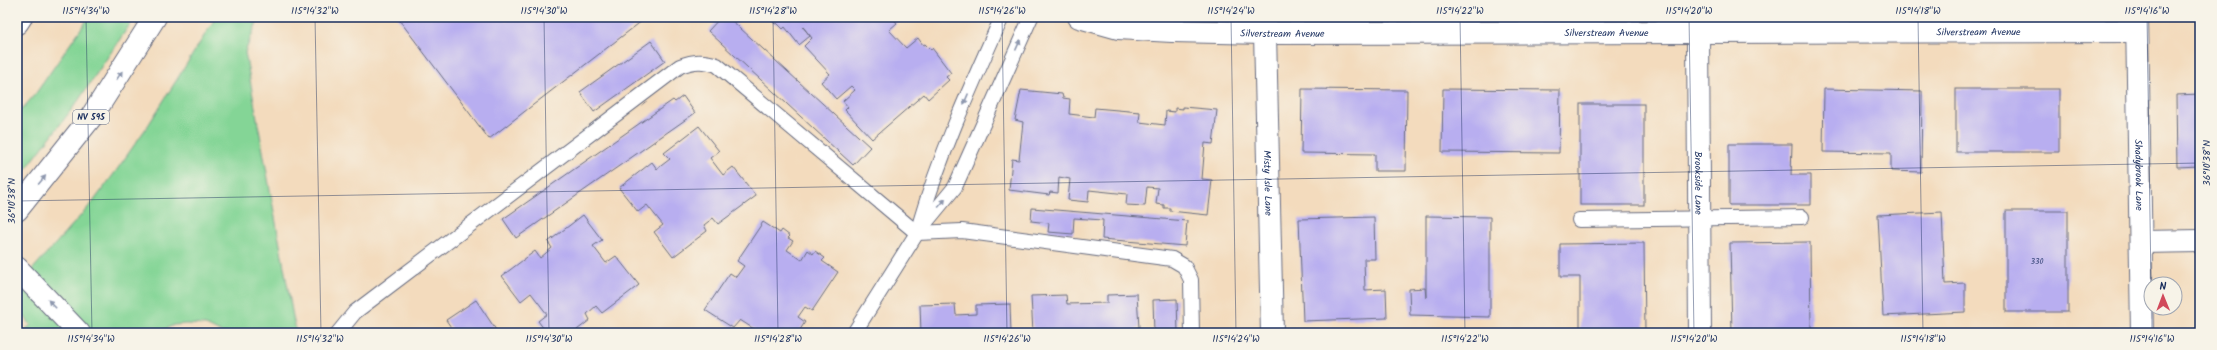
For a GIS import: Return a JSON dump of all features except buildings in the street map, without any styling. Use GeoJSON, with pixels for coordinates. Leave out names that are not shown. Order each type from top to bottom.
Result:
{"type":"FeatureCollection","features":[{"type":"Feature","properties":{"kind":"main road"},"geometry":{"type":"LineString","coordinates":[[17,23],[21,17]]}},
{"type":"Feature","properties":{"kind":"main road","name":"NV 595"},"geometry":{"type":"LineString","coordinates":[[17,210],[84,128],[126,66],[155,17]]}},
{"type":"Feature","properties":{"kind":"main road","name":"Silverstream Avenue"},"geometry":{"type":"LineString","coordinates":[[1079,17],[1118,28],[1172,32],[1265,33],[1698,32],[2137,24]]}},
{"type":"Feature","properties":{"kind":"main road","name":"Shadybrook Lane"},"geometry":{"type":"LineString","coordinates":[[2137,24],[2142,333]]}},
{"type":"Feature","properties":{"kind":"main road","name":"Brookside Lane"},"geometry":{"type":"LineString","coordinates":[[1698,32],[1700,333]]}},
{"type":"Feature","properties":{"kind":"main road","name":"Misty Isle Lane"},"geometry":{"type":"LineString","coordinates":[[1265,33],[1272,333]]}},
{"type":"Feature","properties":{"kind":"main road"},"geometry":{"type":"LineString","coordinates":[[2141,242],[2200,241]]}},
{"type":"Feature","properties":{"kind":"main road"},"geometry":{"type":"LineString","coordinates":[[17,268],[79,333]]}},
{"type":"Feature","properties":{"kind":"lane"},"geometry":{"type":"LineString","coordinates":[[917,233],[931,184],[965,100],[1002,17]]}},
{"type":"Feature","properties":{"kind":"lane"},"geometry":{"type":"LineString","coordinates":[[854,333],[917,233],[955,187],[1031,17]]}},
{"type":"Feature","properties":{"kind":"lane"},"geometry":{"type":"LineString","coordinates":[[338,333],[355,312],[368,302],[680,66],[695,61],[705,61],[717,65],[917,233],[962,231],[1172,259],[1184,266],[1191,280],[1192,333]]}},
{"type":"Feature","properties":{"kind":"lane"},"geometry":{"type":"LineString","coordinates":[[1579,220],[1802,217]]}},
{"type":"Feature","properties":{"kind":"green space"},"geometry":{"type":"Polygon","coordinates":[[[89,17],[135,17],[78,101],[17,181],[17,115],[36,93],[89,17]]]}},
{"type":"Feature","properties":{"kind":"green space"},"geometry":{"type":"Polygon","coordinates":[[[216,17],[259,17],[245,52],[296,333],[222,333],[206,325],[186,324],[174,325],[156,333],[29,333],[26,329],[31,325],[20,311],[17,302],[20,283],[93,202],[116,171],[149,124],[216,17]]]}}]}
